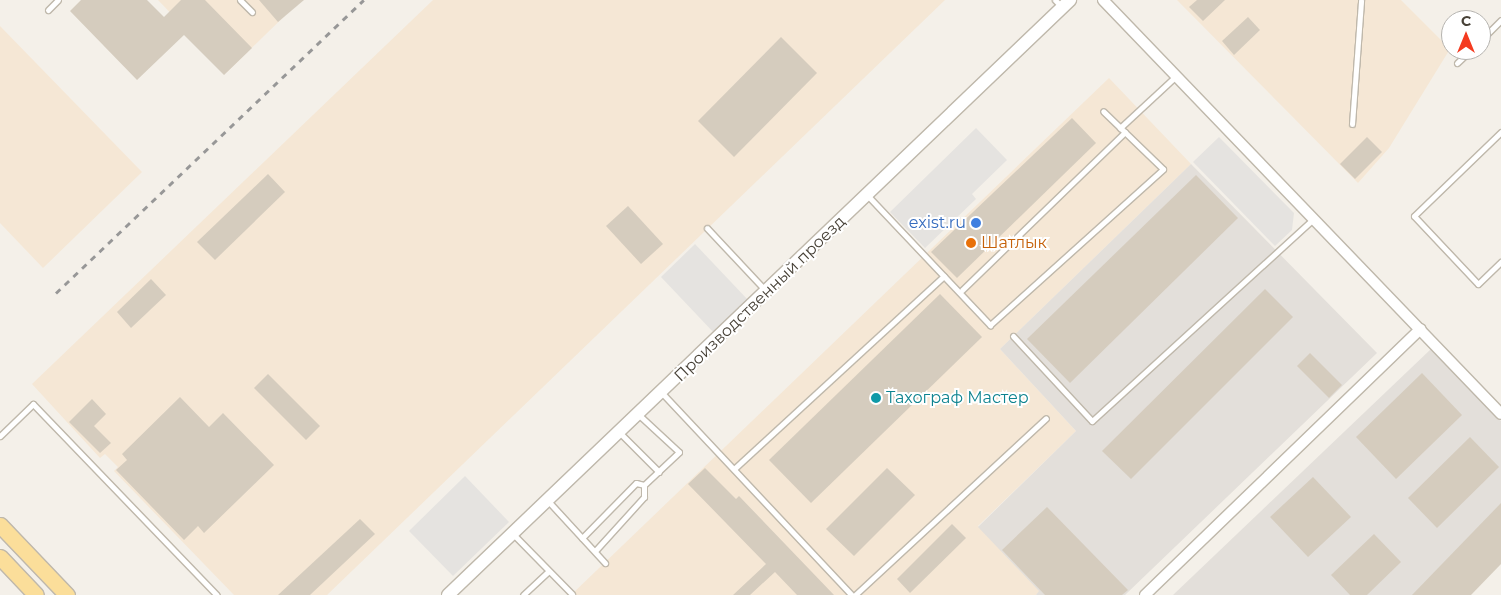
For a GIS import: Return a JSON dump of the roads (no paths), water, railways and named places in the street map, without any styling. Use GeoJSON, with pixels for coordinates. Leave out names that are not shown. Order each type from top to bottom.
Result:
{"type":"FeatureCollection","features":[{"type":"Feature","properties":{"kind":"main road"},"geometry":{"type":"LineString","coordinates":[[0,525],[67,595]]}},
{"type":"Feature","properties":{"kind":"main road"},"geometry":{"type":"LineString","coordinates":[[0,557],[36,595]]}},
{"type":"Feature","properties":{"kind":"street"},"geometry":{"type":"LineString","coordinates":[[1102,0],[1501,414]]}},
{"type":"Feature","properties":{"kind":"street","name":"Производственный проезд"},"geometry":{"type":"LineString","coordinates":[[448,595],[549,502],[767,292],[1062,3]]}},
{"type":"Feature","properties":{"kind":"street"},"geometry":{"type":"LineString","coordinates":[[1145,595],[1420,329]]}},
{"type":"Feature","properties":{"kind":"lane"},"geometry":{"type":"LineString","coordinates":[[48,10],[58,0]]}},
{"type":"Feature","properties":{"kind":"lane"},"geometry":{"type":"LineString","coordinates":[[240,0],[252,12]]}},
{"type":"Feature","properties":{"kind":"lane"},"geometry":{"type":"LineString","coordinates":[[1352,124],[1361,0]]}},
{"type":"Feature","properties":{"kind":"lane"},"geometry":{"type":"LineString","coordinates":[[1491,30],[1501,20]]}},
{"type":"Feature","properties":{"kind":"lane"},"geometry":{"type":"LineString","coordinates":[[1457,63],[1460,60]]}},
{"type":"Feature","properties":{"kind":"lane"},"geometry":{"type":"LineString","coordinates":[[1120,128],[1176,76]]}},
{"type":"Feature","properties":{"kind":"lane"},"geometry":{"type":"LineString","coordinates":[[867,195],[990,326],[1163,169],[1103,111]]}},
{"type":"Feature","properties":{"kind":"lane"},"geometry":{"type":"LineString","coordinates":[[962,290],[1125,132]]}},
{"type":"Feature","properties":{"kind":"lane"},"geometry":{"type":"LineString","coordinates":[[1501,132],[1414,216],[1478,284],[1501,262]]}},
{"type":"Feature","properties":{"kind":"lane"},"geometry":{"type":"LineString","coordinates":[[1014,336],[1092,421],[1314,219]]}},
{"type":"Feature","properties":{"kind":"lane"},"geometry":{"type":"LineString","coordinates":[[707,228],[767,292]]}},
{"type":"Feature","properties":{"kind":"lane"},"geometry":{"type":"LineString","coordinates":[[734,469],[944,276]]}},
{"type":"Feature","properties":{"kind":"lane"},"geometry":{"type":"LineString","coordinates":[[662,393],[852,595]]}},
{"type":"Feature","properties":{"kind":"lane"},"geometry":{"type":"LineString","coordinates":[[0,436],[33,404],[217,595]]}},
{"type":"Feature","properties":{"kind":"lane"},"geometry":{"type":"LineString","coordinates":[[594,551],[644,497],[644,485],[679,452],[639,415]]}},
{"type":"Feature","properties":{"kind":"lane"},"geometry":{"type":"LineString","coordinates":[[856,595],[1046,418]]}},
{"type":"Feature","properties":{"kind":"lane"},"geometry":{"type":"LineString","coordinates":[[620,433],[658,472]]}},
{"type":"Feature","properties":{"kind":"lane"},"geometry":{"type":"LineString","coordinates":[[582,538],[636,483],[644,485]]}},
{"type":"Feature","properties":{"kind":"lane"},"geometry":{"type":"LineString","coordinates":[[549,502],[605,563]]}},
{"type":"Feature","properties":{"kind":"lane"},"geometry":{"type":"LineString","coordinates":[[514,535],[572,594]]}},
{"type":"Feature","properties":{"kind":"lane"},"geometry":{"type":"LineString","coordinates":[[523,595],[549,571]]}},
{"type":"Feature","properties":{"kind":"railway"},"geometry":{"type":"LineString","coordinates":[[56,293],[364,0]]}},
{"type":"Feature","properties":{"kind":"place","name":"exist.ru"},"geometry":{"type":"Point","coordinates":[976,223]}},
{"type":"Feature","properties":{"kind":"place","name":"Шатлык"},"geometry":{"type":"Point","coordinates":[971,243]}},
{"type":"Feature","properties":{"kind":"place","name":"Тахограф Мастер"},"geometry":{"type":"Point","coordinates":[876,398]}}]}
